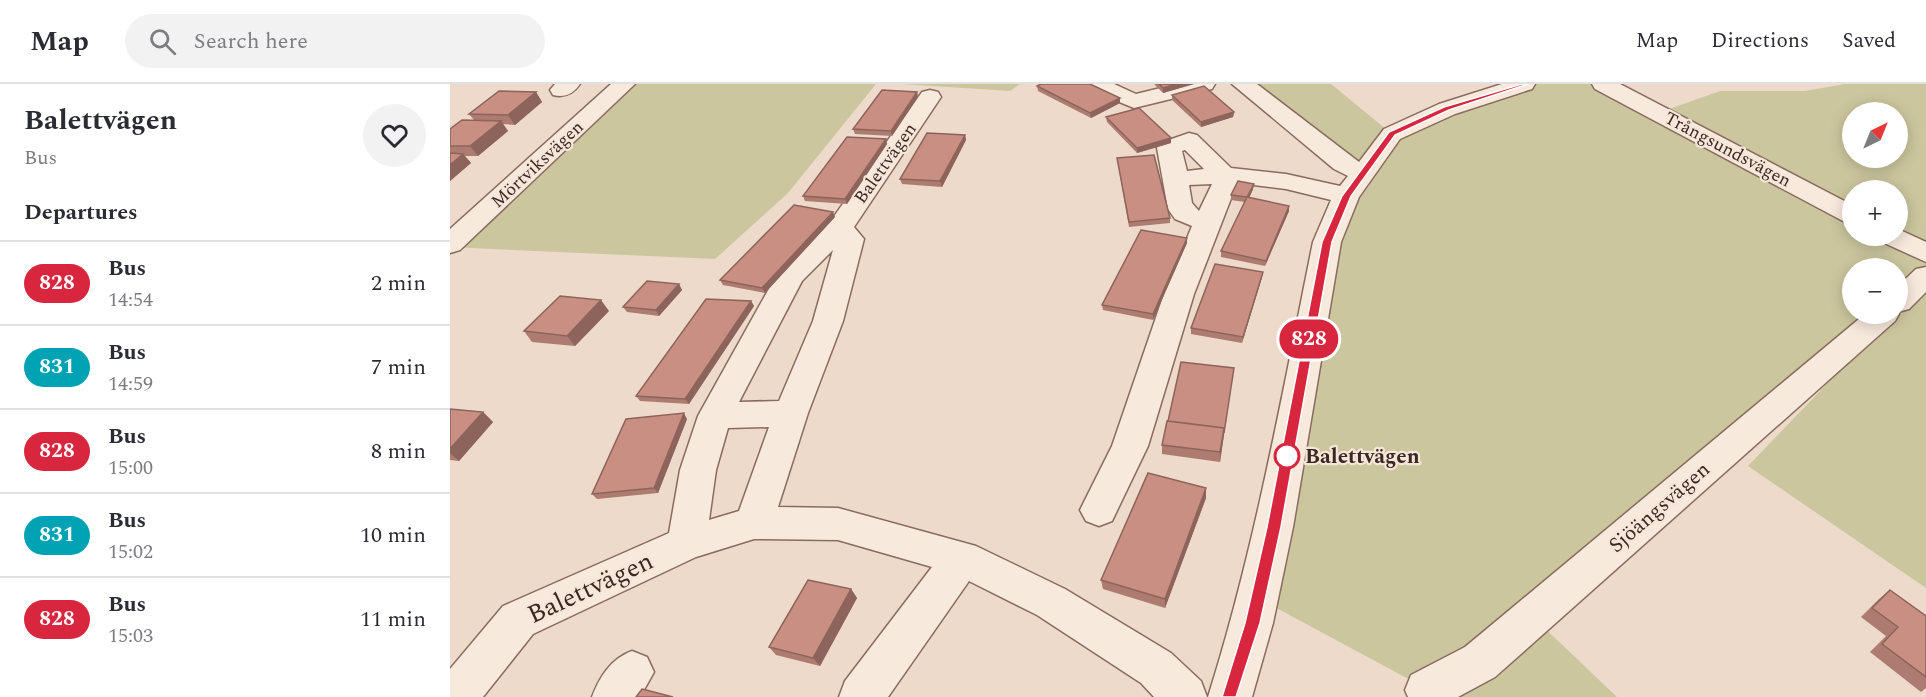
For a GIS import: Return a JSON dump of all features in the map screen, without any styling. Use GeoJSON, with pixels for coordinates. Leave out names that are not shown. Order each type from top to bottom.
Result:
{"type":"FeatureCollection","features":[{"type":"Feature","properties":{"kind":"street","name":"Mörtviksvägen"},"geometry":{"type":"LineString","coordinates":[[450,244],[624,84]]}},
{"type":"Feature","properties":{"kind":"street"},"geometry":{"type":"LineString","coordinates":[[1095,84],[1134,101],[1146,90],[1204,84]]}},
{"type":"Feature","properties":{"kind":"street"},"geometry":{"type":"LineString","coordinates":[[1243,84],[1343,164],[1355,184]]}},
{"type":"Feature","properties":{"kind":"street"},"geometry":{"type":"LineString","coordinates":[[1230,697],[1252,623],[1274,527],[1327,242],[1355,184],[1392,134],[1447,109],[1524,84]]}},
{"type":"Feature","properties":{"kind":"street","name":"Trångsundsvägen"},"geometry":{"type":"LineString","coordinates":[[1603,84],[1842,210]]}},
{"type":"Feature","properties":{"kind":"street"},"geometry":{"type":"LineString","coordinates":[[1099,510],[1130,446],[1172,315],[1207,222],[1226,180],[1224,175],[1178,128],[1146,90]]}},
{"type":"Feature","properties":{"kind":"street","name":"Balettvägen"},"geometry":{"type":"LineString","coordinates":[[687,543],[698,470],[715,416],[790,276],[840,228],[930,97]]}},
{"type":"Feature","properties":{"kind":"street"},"geometry":{"type":"LineString","coordinates":[[1178,128],[1169,148],[1179,207],[1190,219],[1207,222]]}},
{"type":"Feature","properties":{"kind":"street"},"geometry":{"type":"LineString","coordinates":[[1176,179],[1240,175],[1317,188],[1355,184]]}},
{"type":"Feature","properties":{"kind":"street"},"geometry":{"type":"LineString","coordinates":[[754,523],[791,413],[828,321],[850,239],[840,228]]}},
{"type":"Feature","properties":{"kind":"street"},"geometry":{"type":"LineString","coordinates":[[1908,244],[1926,253]]}},
{"type":"Feature","properties":{"kind":"street"},"geometry":{"type":"LineString","coordinates":[[1908,293],[1926,276]]}},
{"type":"Feature","properties":{"kind":"street","name":"Sjöängsvägen"},"geometry":{"type":"LineString","coordinates":[[1427,690],[1480,662],[1872,324]]}},
{"type":"Feature","properties":{"kind":"street"},"geometry":{"type":"LineString","coordinates":[[715,416],[791,413]]}},
{"type":"Feature","properties":{"kind":"street","name":"Balettvägen"},"geometry":{"type":"LineString","coordinates":[[455,697],[518,620],[687,543],[754,523],[837,524],[962,558],[1051,602],[1080,620],[1156,668],[1185,697]]}},
{"type":"Feature","properties":{"kind":"street"},"geometry":{"type":"LineString","coordinates":[[861,697],[962,558]]}},
{"type":"Feature","properties":{"kind":"shaded area"},"geometry":{"type":"Polygon","coordinates":[[[624,84],[876,84],[788,193],[715,259],[450,247],[624,84]]]}},
{"type":"Feature","properties":{"kind":"shaded area"},"geometry":{"type":"Polygon","coordinates":[[[901,84],[1020,84],[1010,91],[901,84]]]}},
{"type":"Feature","properties":{"kind":"shaded area"},"geometry":{"type":"Polygon","coordinates":[[[1241,84],[1331,84],[1392,134],[1524,84],[1603,84],[1658,113],[1720,91],[1805,91],[1845,84],[1926,84],[1926,276],[1908,293],[1908,258],[1842,258],[1842,324],[1872,324],[1533,617],[1617,697],[1421,697],[1427,689],[1258,598],[1327,242],[1356,182],[1241,84]]]}},
{"type":"Feature","properties":{"kind":"shaded area"},"geometry":{"type":"Polygon","coordinates":[[[1926,280],[1926,588],[1748,466],[1884,324],[1908,324],[1908,299],[1926,280]]]}},
{"type":"Feature","properties":{"kind":"building"},"geometry":{"type":"Polygon","coordinates":[[[1041,84],[1090,84],[1120,98],[1090,113],[1037,86],[1041,84]]]}},
{"type":"Feature","properties":{"kind":"building"},"geometry":{"type":"Polygon","coordinates":[[[1159,84],[1176,84],[1163,88],[1159,84]]]}},
{"type":"Feature","properties":{"kind":"building"},"geometry":{"type":"Polygon","coordinates":[[[1204,86],[1234,112],[1201,122],[1172,95],[1204,86]]]}},
{"type":"Feature","properties":{"kind":"building"},"geometry":{"type":"Polygon","coordinates":[[[882,90],[917,92],[891,131],[853,129],[882,90]]]}},
{"type":"Feature","properties":{"kind":"building"},"geometry":{"type":"Polygon","coordinates":[[[499,91],[536,92],[508,115],[469,114],[499,91]]]}},
{"type":"Feature","properties":{"kind":"building"},"geometry":{"type":"Polygon","coordinates":[[[1139,108],[1171,138],[1137,148],[1106,117],[1139,108]]]}},
{"type":"Feature","properties":{"kind":"building"},"geometry":{"type":"Polygon","coordinates":[[[462,120],[501,121],[470,146],[450,146],[450,129],[462,120]]]}},
{"type":"Feature","properties":{"kind":"building"},"geometry":{"type":"Polygon","coordinates":[[[927,133],[965,135],[940,181],[900,179],[927,133]]]}},
{"type":"Feature","properties":{"kind":"building"},"geometry":{"type":"Polygon","coordinates":[[[847,137],[886,139],[845,199],[803,196],[847,137]]]}},
{"type":"Feature","properties":{"kind":"building"},"geometry":{"type":"Polygon","coordinates":[[[450,153],[463,154],[450,165],[450,153]]]}},
{"type":"Feature","properties":{"kind":"building"},"geometry":{"type":"Polygon","coordinates":[[[1154,155],[1170,218],[1129,222],[1117,158],[1154,155]]]}},
{"type":"Feature","properties":{"kind":"building"},"geometry":{"type":"Polygon","coordinates":[[[1238,181],[1254,184],[1247,197],[1231,195],[1238,181]]]}},
{"type":"Feature","properties":{"kind":"building"},"geometry":{"type":"Polygon","coordinates":[[[1247,197],[1289,206],[1266,261],[1221,251],[1247,197]]]}},
{"type":"Feature","properties":{"kind":"building"},"geometry":{"type":"Polygon","coordinates":[[[794,205],[833,212],[762,288],[720,280],[794,205]]]}},
{"type":"Feature","properties":{"kind":"building"},"geometry":{"type":"Polygon","coordinates":[[[1141,230],[1187,238],[1153,314],[1102,305],[1141,230]]]}},
{"type":"Feature","properties":{"kind":"building"},"geometry":{"type":"Polygon","coordinates":[[[1215,264],[1263,272],[1243,337],[1191,328],[1215,264]]]}},
{"type":"Feature","properties":{"kind":"building"},"geometry":{"type":"Polygon","coordinates":[[[647,281],[679,284],[656,310],[623,307],[647,281]]]}},
{"type":"Feature","properties":{"kind":"building"},"geometry":{"type":"Polygon","coordinates":[[[560,296],[601,300],[567,336],[524,331],[560,296]]]}},
{"type":"Feature","properties":{"kind":"building"},"geometry":{"type":"Polygon","coordinates":[[[706,299],[751,301],[685,399],[636,396],[706,299]]]}},
{"type":"Feature","properties":{"kind":"building"},"geometry":{"type":"Polygon","coordinates":[[[1181,362],[1234,368],[1224,433],[1224,428],[1168,421],[1181,362]]]}},
{"type":"Feature","properties":{"kind":"building"},"geometry":{"type":"Polygon","coordinates":[[[450,409],[483,412],[450,449],[450,409]]]}},
{"type":"Feature","properties":{"kind":"building"},"geometry":{"type":"Polygon","coordinates":[[[684,413],[654,488],[592,494],[626,419],[684,413]]]}},
{"type":"Feature","properties":{"kind":"building"},"geometry":{"type":"Polygon","coordinates":[[[1167,421],[1224,428],[1220,452],[1162,445],[1167,421]]]}},
{"type":"Feature","properties":{"kind":"building"},"geometry":{"type":"Polygon","coordinates":[[[1148,473],[1206,488],[1165,599],[1101,580],[1148,473]]]}},
{"type":"Feature","properties":{"kind":"building"},"geometry":{"type":"Polygon","coordinates":[[[808,580],[851,589],[813,658],[769,647],[808,580]]]}},
{"type":"Feature","properties":{"kind":"building"},"geometry":{"type":"Polygon","coordinates":[[[1890,590],[1926,616],[1926,677],[1882,644],[1898,627],[1872,608],[1890,590]]]}},
{"type":"Feature","properties":{"kind":"building"},"geometry":{"type":"Polygon","coordinates":[[[642,689],[673,697],[636,697],[642,689]]]}},
{"type":"Feature","properties":{"kind":"bus line","name":"828"},"geometry":{"type":"LineString","coordinates":[[1230,697],[1252,623],[1274,527],[1327,242],[1346,196],[1392,134],[1447,109],[1524,84]]}},
{"type":"Feature","properties":{"kind":"place","name":"Balettvägen"},"geometry":{"type":"Point","coordinates":[1287,456]}}]}
